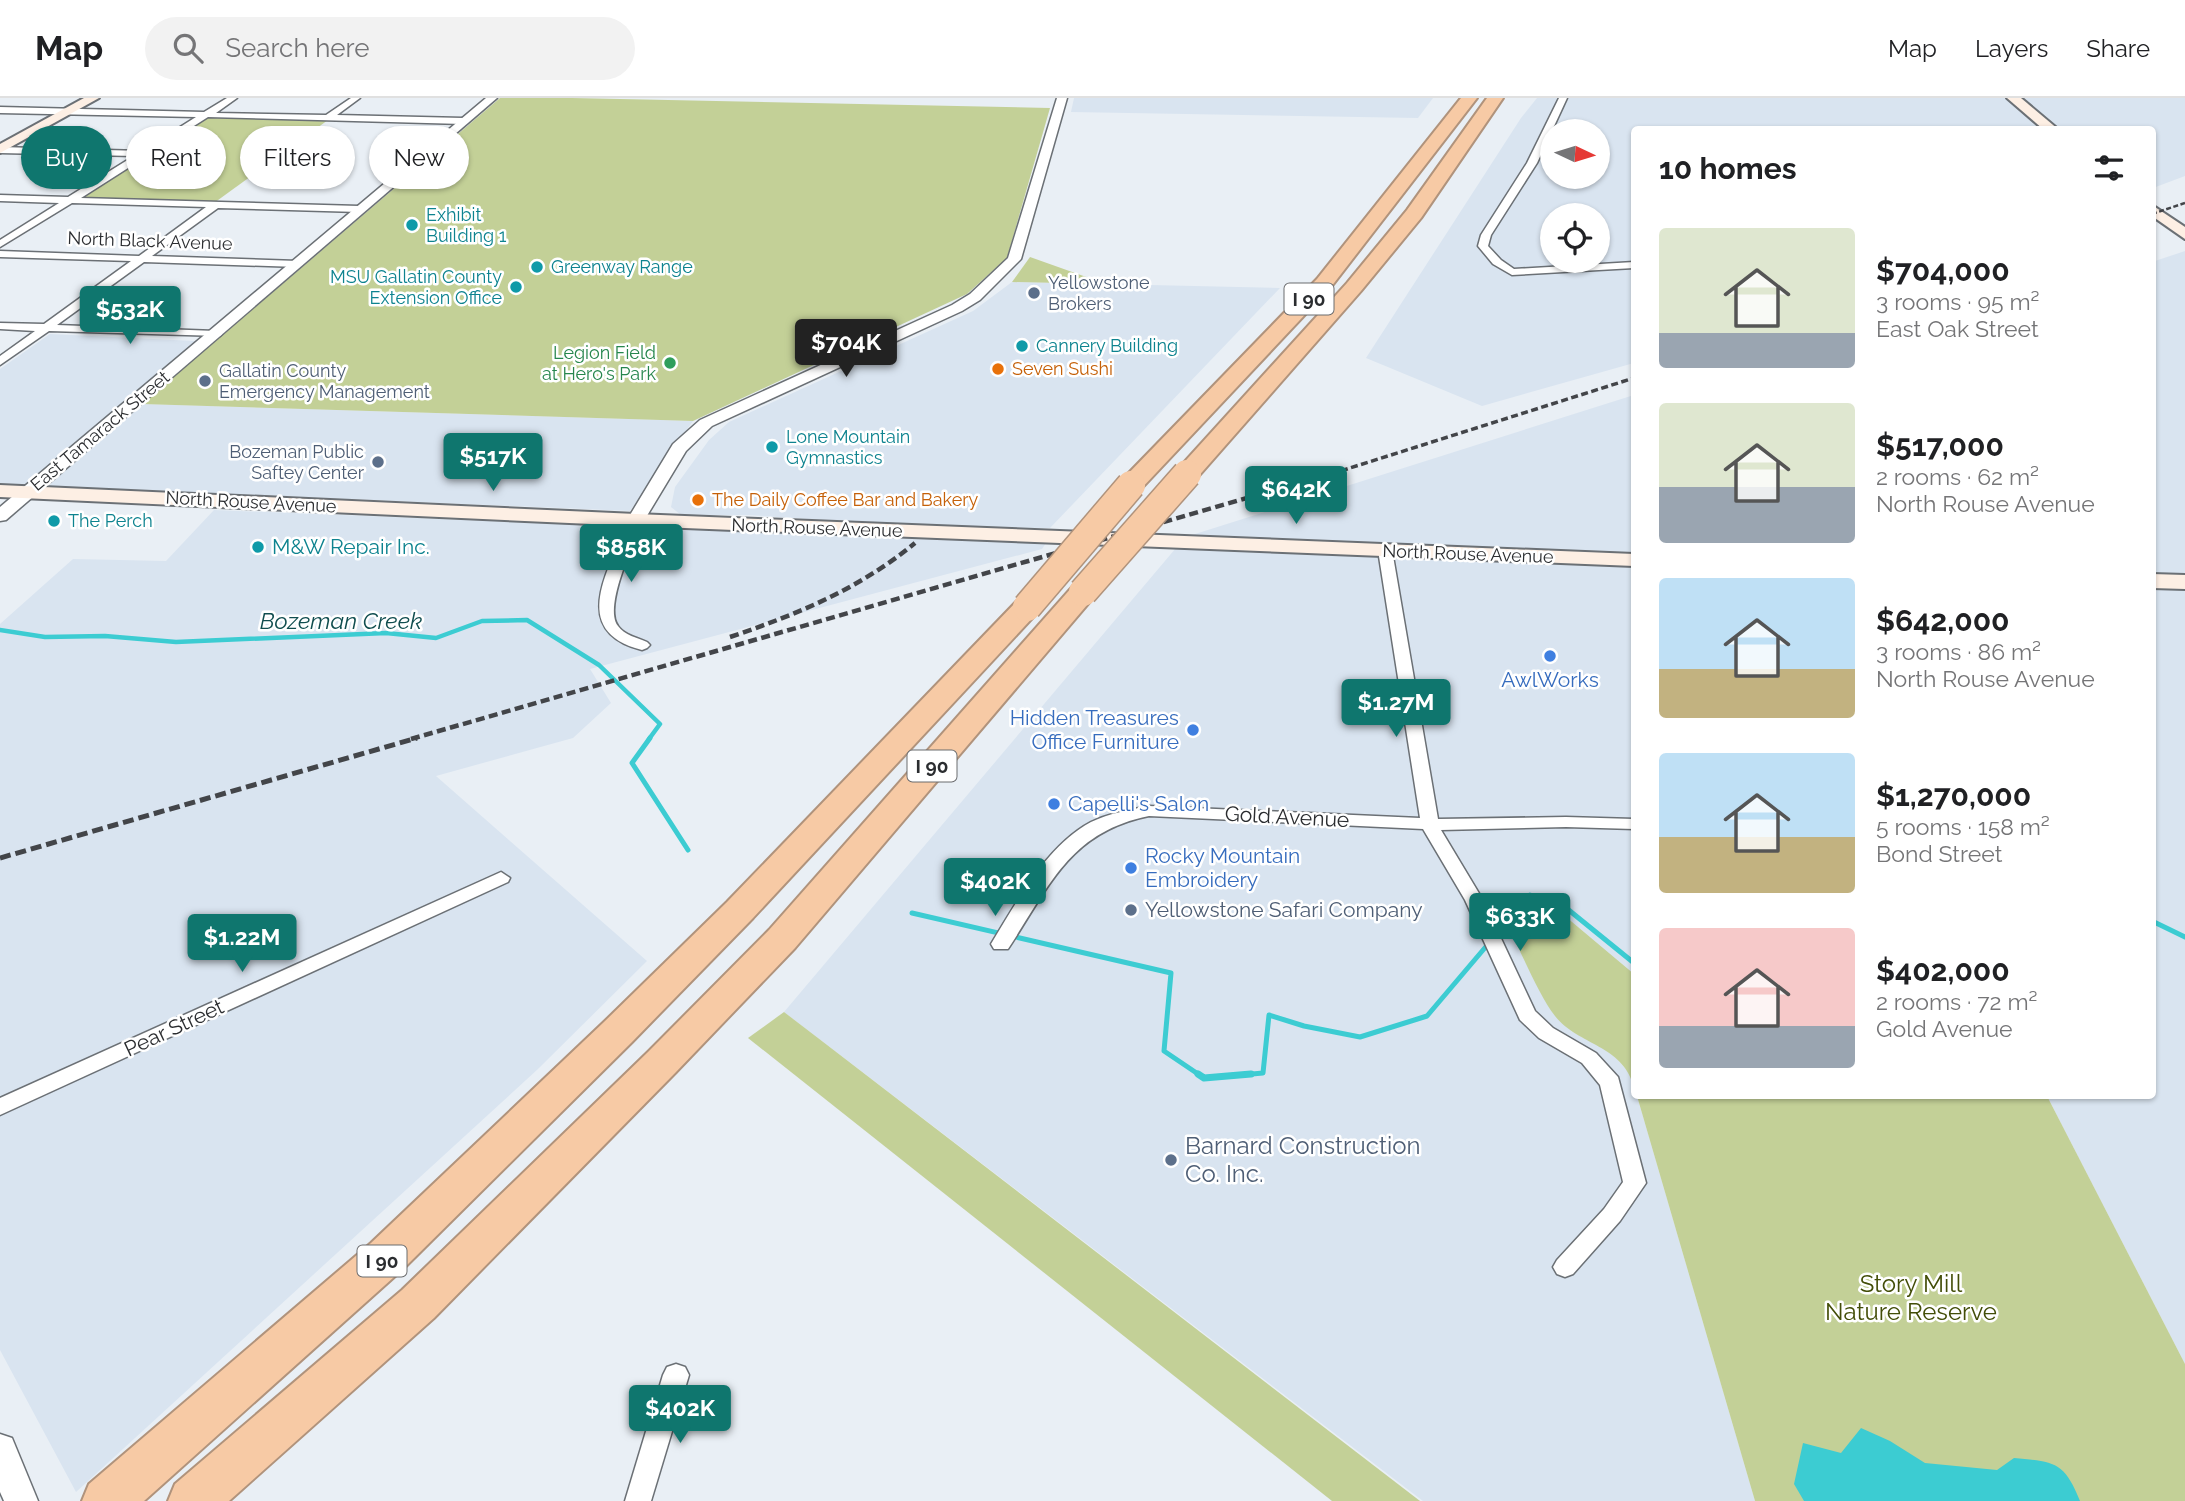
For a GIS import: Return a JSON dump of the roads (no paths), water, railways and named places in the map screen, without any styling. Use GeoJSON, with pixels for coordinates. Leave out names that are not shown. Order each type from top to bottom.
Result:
{"type":"FeatureCollection","features":[{"type":"Feature","properties":{"kind":"highway","name":"I 90"},"geometry":{"type":"LineString","coordinates":[[121,1489],[387,1256],[740,910],[1027,607],[1131,485],[1324,283],[1464,103]]}},
{"type":"Feature","properties":{"kind":"highway","name":"I 90"},"geometry":{"type":"LineString","coordinates":[[193,1501],[418,1304],[782,939],[1083,592],[1354,287],[1414,214],[1493,103]]}},
{"type":"Feature","properties":{"kind":"main road"},"geometry":{"type":"LineString","coordinates":[[0,149],[93,98]]}},
{"type":"Feature","properties":{"kind":"main road"},"geometry":{"type":"LineString","coordinates":[[2013,98],[2048,126]]}},
{"type":"Feature","properties":{"kind":"main road"},"geometry":{"type":"LineString","coordinates":[[2156,212],[2185,234]]}},
{"type":"Feature","properties":{"kind":"main road","name":"North Rouse Avenue"},"geometry":{"type":"LineString","coordinates":[[0,491],[636,520],[1631,560]]}},
{"type":"Feature","properties":{"kind":"main road"},"geometry":{"type":"LineString","coordinates":[[2156,581],[2185,582]]}},
{"type":"Feature","properties":{"kind":"street"},"geometry":{"type":"LineString","coordinates":[[188,126],[233,98]]}},
{"type":"Feature","properties":{"kind":"street"},"geometry":{"type":"LineString","coordinates":[[328,118],[356,98]]}},
{"type":"Feature","properties":{"kind":"street","name":"East Tamarack Street"},"geometry":{"type":"LineString","coordinates":[[0,516],[492,98]]}},
{"type":"Feature","properties":{"kind":"street"},"geometry":{"type":"LineString","coordinates":[[642,645],[619,635],[608,624],[606,606],[636,520],[679,448],[698,429],[731,411],[937,318],[975,297],[1014,259],[1062,98]]}},
{"type":"Feature","properties":{"kind":"street"},"geometry":{"type":"LineString","coordinates":[[1563,98],[1532,163],[1486,235],[1483,246],[1497,262],[1511,272],[1631,265]]}},
{"type":"Feature","properties":{"kind":"street"},"geometry":{"type":"LineString","coordinates":[[0,110],[463,121]]}},
{"type":"Feature","properties":{"kind":"street"},"geometry":{"type":"LineString","coordinates":[[0,149],[126,152]]}},
{"type":"Feature","properties":{"kind":"street"},"geometry":{"type":"LineString","coordinates":[[0,244],[126,164]]}},
{"type":"Feature","properties":{"kind":"street"},"geometry":{"type":"LineString","coordinates":[[0,198],[359,209]]}},
{"type":"Feature","properties":{"kind":"street"},"geometry":{"type":"LineString","coordinates":[[0,361],[217,204]]}},
{"type":"Feature","properties":{"kind":"street","name":"North Black Avenue"},"geometry":{"type":"LineString","coordinates":[[0,254],[298,264]]}},
{"type":"Feature","properties":{"kind":"street"},"geometry":{"type":"LineString","coordinates":[[0,326],[216,334]]}},
{"type":"Feature","properties":{"kind":"street"},"geometry":{"type":"LineString","coordinates":[[1385,550],[1430,824],[1435,838],[1458,872],[1531,1018],[1546,1033],[1589,1058],[1610,1083],[1634,1183],[1612,1216],[1565,1267]]}},
{"type":"Feature","properties":{"kind":"street","name":"Gold Avenue"},"geometry":{"type":"LineString","coordinates":[[1001,944],[1064,849],[1100,824],[1128,813],[1430,824],[1631,824]]}},
{"type":"Feature","properties":{"kind":"street","name":"Pear Street"},"geometry":{"type":"LineString","coordinates":[[0,1107],[501,878]]}},
{"type":"Feature","properties":{"kind":"street"},"geometry":{"type":"LineString","coordinates":[[638,1501],[676,1375]]}},
{"type":"Feature","properties":{"kind":"street"},"geometry":{"type":"LineString","coordinates":[[0,1449],[21,1501]]}},
{"type":"Feature","properties":{"kind":"water"},"geometry":{"type":"Polygon","coordinates":[[[1861,1428],[1890,1441],[1925,1463],[1997,1470],[2014,1458],[2048,1463],[2063,1471],[2069,1478],[2080,1501],[1804,1501],[1794,1484],[1803,1443],[1841,1453],[1861,1428]]]}},
{"type":"Feature","properties":{"kind":"waterway","name":"Bozeman Creek"},"geometry":{"type":"LineString","coordinates":[[0,630],[45,637],[105,636],[176,642],[386,633],[436,638],[482,621],[527,620],[599,665],[660,724],[649,739]]}},
{"type":"Feature","properties":{"kind":"waterway","name":"Bozeman Creek"},"geometry":{"type":"LineString","coordinates":[[650,738],[632,763],[688,850]]}},
{"type":"Feature","properties":{"kind":"waterway","name":"Bozeman Creek"},"geometry":{"type":"LineString","coordinates":[[1495,936],[1530,895],[1565,907],[1631,961]]}},
{"type":"Feature","properties":{"kind":"waterway","name":"Bozeman Creek"},"geometry":{"type":"LineString","coordinates":[[912,913],[1171,973],[1164,1051],[1201,1076]]}},
{"type":"Feature","properties":{"kind":"waterway","name":"Bozeman Creek"},"geometry":{"type":"LineString","coordinates":[[2156,923],[2185,937]]}},
{"type":"Feature","properties":{"kind":"waterway","name":"Bozeman Creek"},"geometry":{"type":"LineString","coordinates":[[1230,1076],[1263,1073],[1269,1015],[1304,1026],[1360,1037],[1427,1016],[1489,943]]}},
{"type":"Feature","properties":{"kind":"waterway","name":"Bozeman Creek"},"geometry":{"type":"LineString","coordinates":[[1201,1076],[1204,1078],[1251,1074]]}},
{"type":"Feature","properties":{"kind":"railway"},"geometry":{"type":"LineString","coordinates":[[2156,213],[2185,203]]}},
{"type":"Feature","properties":{"kind":"railway"},"geometry":{"type":"LineString","coordinates":[[1331,474],[1631,379]]}},
{"type":"Feature","properties":{"kind":"railway"},"geometry":{"type":"LineString","coordinates":[[411,739],[1337,472]]}},
{"type":"Feature","properties":{"kind":"railway"},"geometry":{"type":"LineString","coordinates":[[730,637],[827,599],[872,574],[915,543]]}},
{"type":"Feature","properties":{"kind":"railway"},"geometry":{"type":"LineString","coordinates":[[0,858],[417,738]]}},
{"type":"Feature","properties":{"kind":"place","name":"Exhibit Building 1"},"geometry":{"type":"Point","coordinates":[412,225]}},
{"type":"Feature","properties":{"kind":"place","name":"Greenway Range"},"geometry":{"type":"Point","coordinates":[537,267]}},
{"type":"Feature","properties":{"kind":"place","name":"MSU Gallatin County Extension Office"},"geometry":{"type":"Point","coordinates":[516,287]}},
{"type":"Feature","properties":{"kind":"place","name":"Yellowstone Brokers"},"geometry":{"type":"Point","coordinates":[1034,293]}},
{"type":"Feature","properties":{"kind":"place","name":"Cannery Building"},"geometry":{"type":"Point","coordinates":[1022,346]}},
{"type":"Feature","properties":{"kind":"place","name":"Legion Field at Hero's Park"},"geometry":{"type":"Point","coordinates":[670,363]}},
{"type":"Feature","properties":{"kind":"place","name":"Seven Sushi"},"geometry":{"type":"Point","coordinates":[998,369]}},
{"type":"Feature","properties":{"kind":"place","name":"Gallatin County Emergency Management"},"geometry":{"type":"Point","coordinates":[205,381]}},
{"type":"Feature","properties":{"kind":"place","name":"Lone Mountain Gymnastics"},"geometry":{"type":"Point","coordinates":[772,447]}},
{"type":"Feature","properties":{"kind":"place","name":"Bozeman Public Saftey Center"},"geometry":{"type":"Point","coordinates":[378,462]}},
{"type":"Feature","properties":{"kind":"place","name":"The Daily Coffee Bar and Bakery"},"geometry":{"type":"Point","coordinates":[698,500]}},
{"type":"Feature","properties":{"kind":"place","name":"The Perch"},"geometry":{"type":"Point","coordinates":[54,521]}},
{"type":"Feature","properties":{"kind":"place","name":"M&W Repair Inc."},"geometry":{"type":"Point","coordinates":[258,547]}},
{"type":"Feature","properties":{"kind":"place","name":"AwlWorks"},"geometry":{"type":"Point","coordinates":[1550,656]}},
{"type":"Feature","properties":{"kind":"place","name":"Hidden Treasures Office Furniture"},"geometry":{"type":"Point","coordinates":[1193,730]}},
{"type":"Feature","properties":{"kind":"place","name":"Capelli's Salon"},"geometry":{"type":"Point","coordinates":[1054,804]}},
{"type":"Feature","properties":{"kind":"place","name":"Rocky Mountain Embroidery"},"geometry":{"type":"Point","coordinates":[1131,868]}},
{"type":"Feature","properties":{"kind":"place","name":"Yellowstone Safari Company"},"geometry":{"type":"Point","coordinates":[1131,910]}},
{"type":"Feature","properties":{"kind":"place","name":"Barnard Construction Co. Inc."},"geometry":{"type":"Point","coordinates":[1171,1160]}},
{"type":"Feature","properties":{"kind":"park label","name":"Story Mill Nature Reserve"},"geometry":{"type":"Point","coordinates":[1911,1298]}}]}
